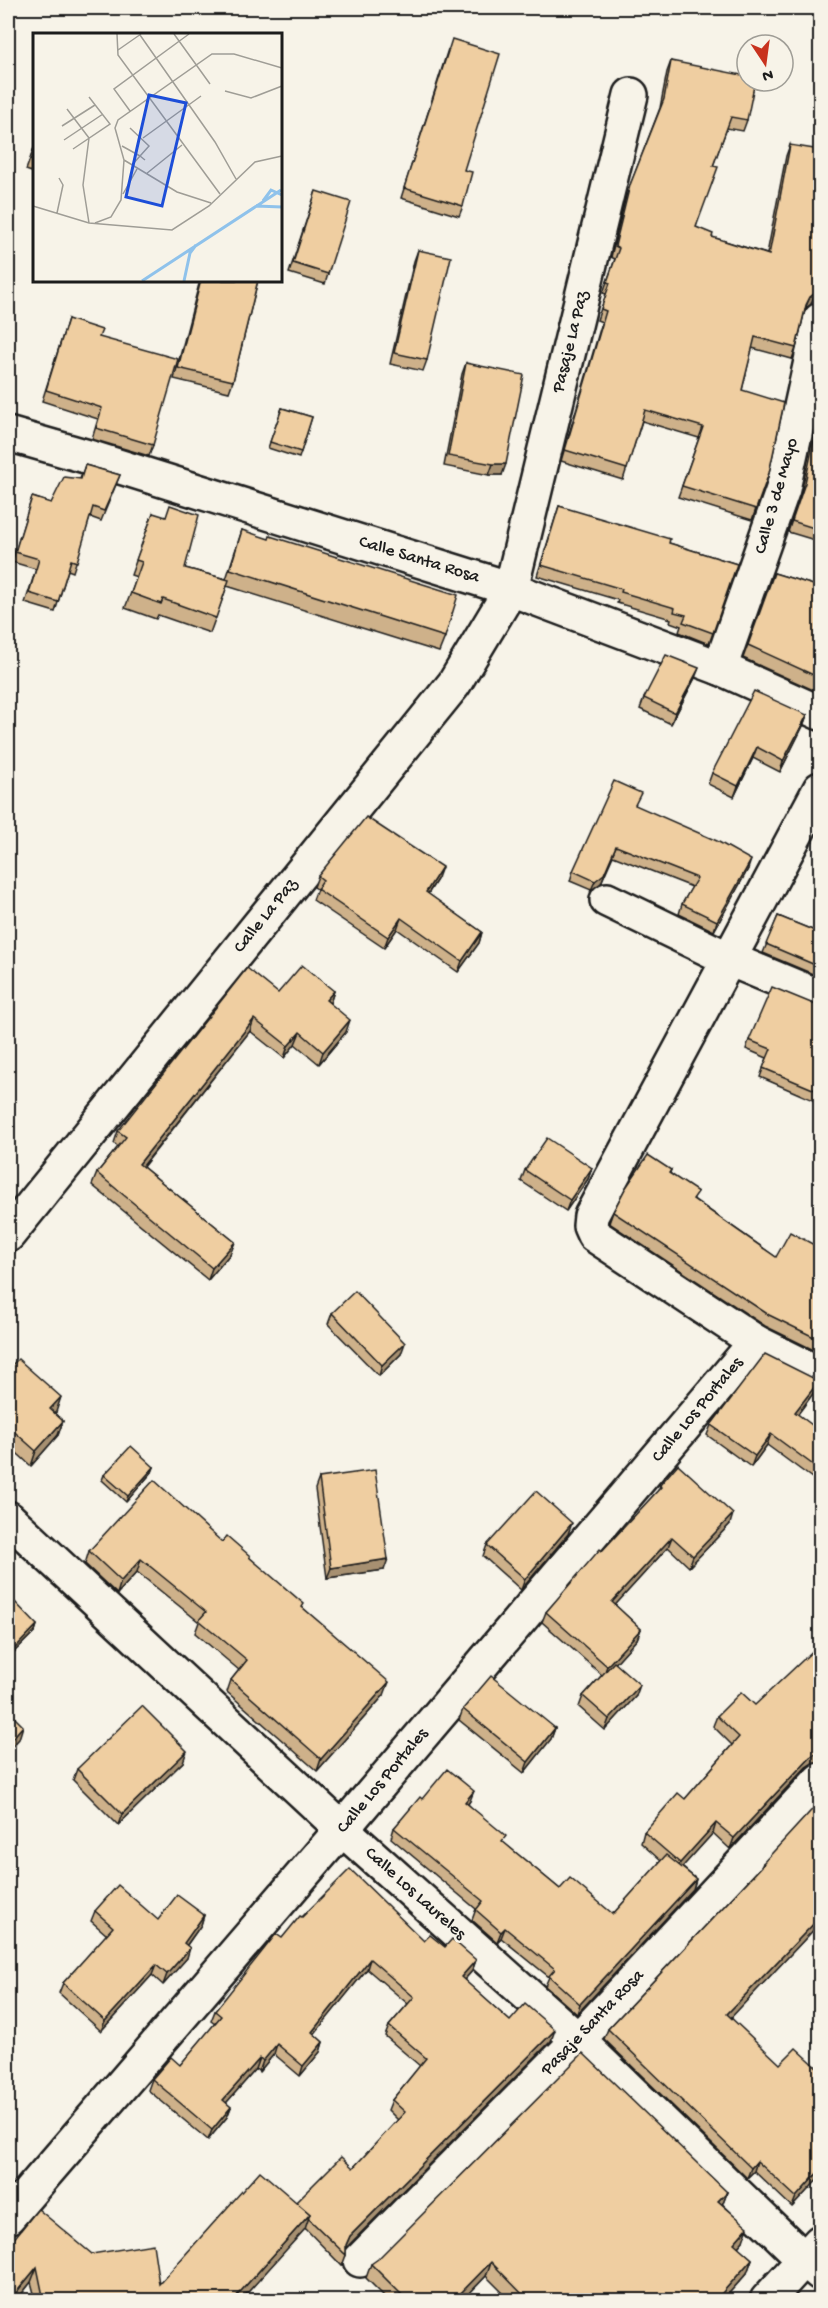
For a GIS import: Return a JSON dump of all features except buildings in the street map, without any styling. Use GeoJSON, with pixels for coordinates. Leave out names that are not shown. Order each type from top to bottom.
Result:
{"type":"FeatureCollection","features":[{"type":"Feature","properties":{"kind":"street","name":"Pasaje La Paz"},"geometry":{"type":"LineString","coordinates":[[511,589],[631,95]]}},
{"type":"Feature","properties":{"kind":"street","name":"Calle 3 de Mayo"},"geometry":{"type":"LineString","coordinates":[[720,668],[783,489],[820,320]]}},
{"type":"Feature","properties":{"kind":"street","name":"Calle Santa Rosa"},"geometry":{"type":"LineString","coordinates":[[8,434],[93,458],[511,589],[720,668],[820,713]]}},
{"type":"Feature","properties":{"kind":"street","name":"Calle La Paz"},"geometry":{"type":"LineString","coordinates":[[8,1235],[454,684],[511,589]]}},
{"type":"Feature","properties":{"kind":"street"},"geometry":{"type":"LineString","coordinates":[[820,789],[591,1216],[590,1226],[594,1235],[756,1342],[820,1374]]}},
{"type":"Feature","properties":{"kind":"street"},"geometry":{"type":"LineString","coordinates":[[607,900],[729,959],[820,997]]}},
{"type":"Feature","properties":{"kind":"street","name":"Calle Los Portales"},"geometry":{"type":"LineString","coordinates":[[8,2217],[756,1342]]}},
{"type":"Feature","properties":{"kind":"street","name":"Calle Los Laureles"},"geometry":{"type":"LineString","coordinates":[[8,1518],[342,1829],[578,2040],[815,2258]]}},
{"type":"Feature","properties":{"kind":"street","name":"Pasaje Santa Rosa"},"geometry":{"type":"LineString","coordinates":[[360,2260],[578,2040],[820,1780]]}},
{"type":"Feature","properties":{"kind":"street"},"geometry":{"type":"LineString","coordinates":[[767,2301],[815,2258]]}}]}
